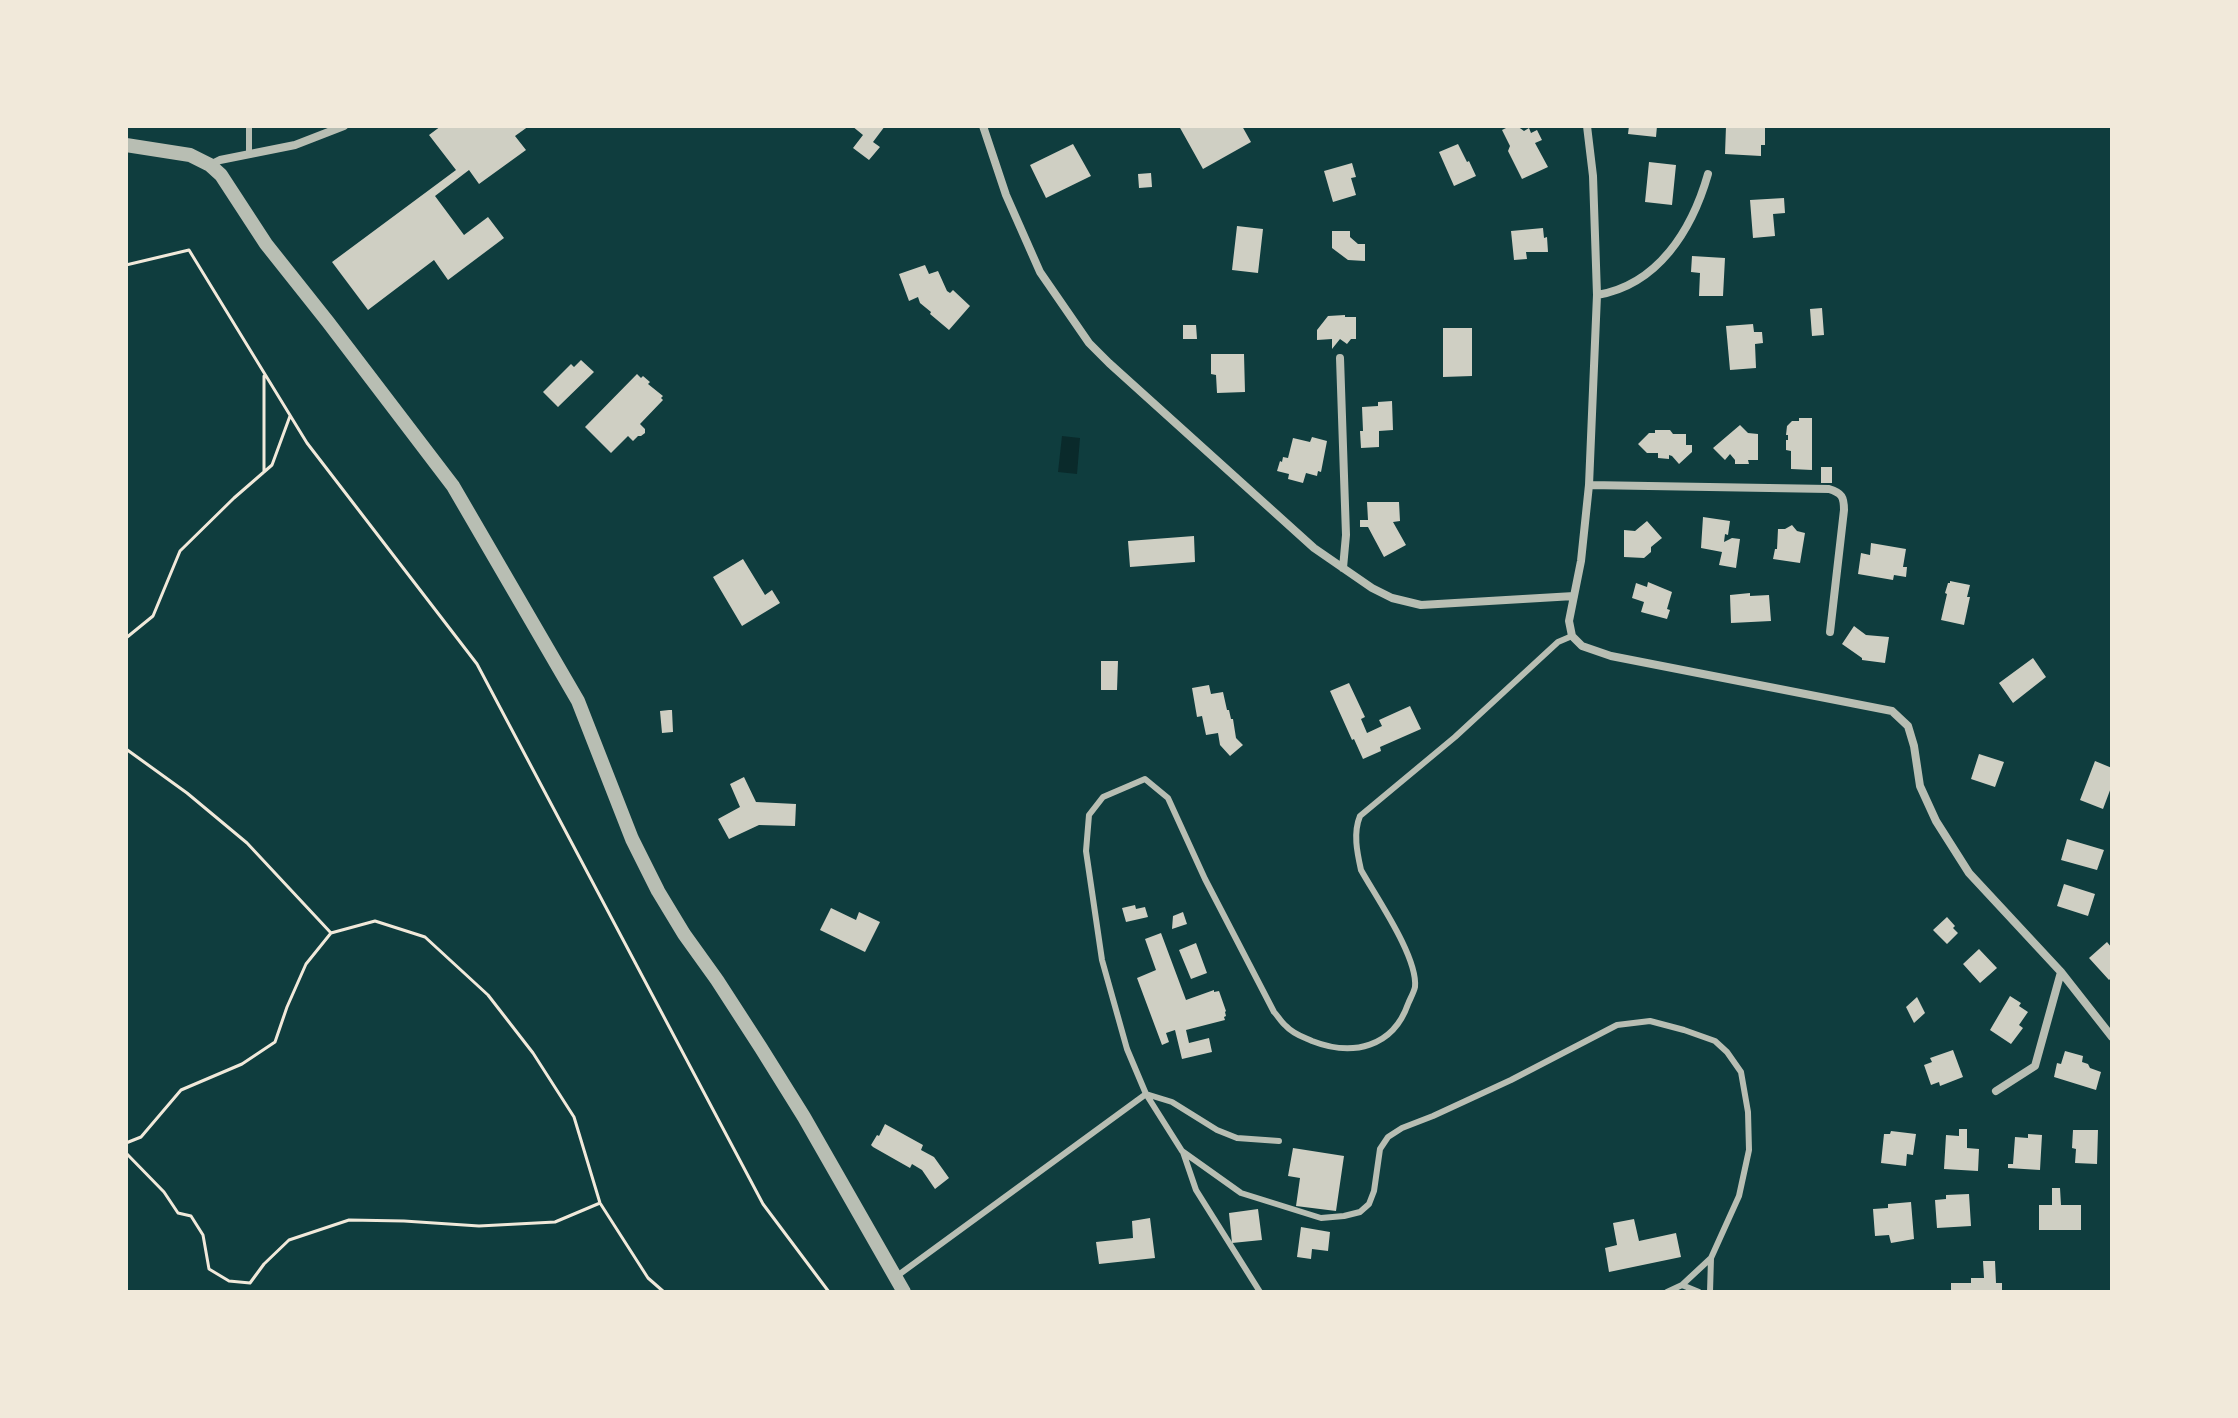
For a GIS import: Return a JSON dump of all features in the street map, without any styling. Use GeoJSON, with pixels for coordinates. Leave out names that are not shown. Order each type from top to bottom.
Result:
{"type":"FeatureCollection","features":[{"type":"Feature","properties":{"kind":"street"},"geometry":{"type":"LineString","coordinates":[[210,165],[220,160],[295,145],[344,126]]}},
{"type":"Feature","properties":{"kind":"street"},"geometry":{"type":"LineString","coordinates":[[983,126],[1006,195],[1040,272],[1089,343],[1314,548],[1372,588],[1392,598],[1421,605],[1574,596]]}},
{"type":"Feature","properties":{"kind":"street"},"geometry":{"type":"LineString","coordinates":[[1587,126],[1593,176],[1597,295],[1589,485],[1581,561],[1569,621],[1572,636],[1582,646],[1611,656],[1892,711],[1908,726],[1920,786],[1936,821],[1969,873],[2061,972],[2112,1037]]}},
{"type":"Feature","properties":{"kind":"street"},"geometry":{"type":"LineString","coordinates":[[126,145],[190,155],[210,165],[221,175],[266,244],[453,486],[578,701],[632,839],[658,891],[804,1117],[904,1292]]}},
{"type":"Feature","properties":{"kind":"street"},"geometry":{"type":"LineString","coordinates":[[1597,295],[1617,291],[1636,282],[1668,254],[1693,214],[1708,174]]}},
{"type":"Feature","properties":{"kind":"street"},"geometry":{"type":"LineString","coordinates":[[1340,358],[1346,535],[1343,568]]}},
{"type":"Feature","properties":{"kind":"street"},"geometry":{"type":"LineString","coordinates":[[1589,485],[1829,489],[1839,492],[1844,499],[1844,510],[1830,632]]}},
{"type":"Feature","properties":{"kind":"street"},"geometry":{"type":"LineString","coordinates":[[1996,1091],[2035,1066],[2061,972]]}},
{"type":"Feature","properties":{"kind":"lane"},"geometry":{"type":"LineString","coordinates":[[249,126],[249,155]]}},
{"type":"Feature","properties":{"kind":"lane"},"geometry":{"type":"LineString","coordinates":[[1260,1292],[1196,1190],[1182,1151],[1146,1094],[1127,1049],[1102,960],[1086,851],[1089,815],[1103,797],[1145,779],[1168,798],[1205,879],[1274,1012],[1285,1026],[1298,1035],[1328,1047],[1363,1047],[1380,1040],[1395,1028],[1405,1015],[1415,986],[1409,955],[1361,870],[1356,826],[1360,816],[1455,737],[1558,642],[1572,636]]}},
{"type":"Feature","properties":{"kind":"lane"},"geometry":{"type":"LineString","coordinates":[[1182,1151],[1241,1193],[1270,1203],[1321,1218],[1360,1212],[1369,1204],[1374,1191],[1380,1149],[1388,1137],[1511,1080],[1617,1025],[1650,1021],[1715,1041],[1741,1072],[1748,1112],[1749,1150],[1739,1196],[1711,1258],[1710,1292]]}},
{"type":"Feature","properties":{"kind":"lane"},"geometry":{"type":"LineString","coordinates":[[894,1278],[1146,1094]]}},
{"type":"Feature","properties":{"kind":"lane"},"geometry":{"type":"LineString","coordinates":[[1146,1094],[1172,1102],[1217,1130],[1237,1138],[1279,1141]]}},
{"type":"Feature","properties":{"kind":"lane"},"geometry":{"type":"LineString","coordinates":[[1667,1292],[1682,1285],[1711,1258]]}},
{"type":"Feature","properties":{"kind":"lane"},"geometry":{"type":"LineString","coordinates":[[1682,1285],[1699,1292]]}},
{"type":"Feature","properties":{"kind":"path"},"geometry":{"type":"LineString","coordinates":[[126,265],[189,250],[307,443],[477,664],[763,1204],[829,1292]]}},
{"type":"Feature","properties":{"kind":"path"},"geometry":{"type":"LineString","coordinates":[[264,373],[264,472]]}},
{"type":"Feature","properties":{"kind":"path"},"geometry":{"type":"LineString","coordinates":[[126,638],[153,616],[180,551],[272,465],[291,415]]}},
{"type":"Feature","properties":{"kind":"path"},"geometry":{"type":"LineString","coordinates":[[126,749],[187,793],[247,843],[331,933]]}},
{"type":"Feature","properties":{"kind":"path"},"geometry":{"type":"LineString","coordinates":[[126,1143],[141,1137],[181,1090],[242,1064],[275,1042],[306,964],[331,933],[375,921],[425,937],[488,995],[533,1053],[574,1117],[600,1203],[648,1278],[664,1292]]}},
{"type":"Feature","properties":{"kind":"path"},"geometry":{"type":"LineString","coordinates":[[126,1153],[164,1192],[178,1213],[191,1216],[203,1235],[209,1269],[229,1281],[250,1283],[289,1240],[349,1220],[479,1226],[555,1222],[600,1203]]}},
{"type":"Feature","properties":{"kind":"water"},"geometry":{"type":"Polygon","coordinates":[[[1062,436],[1080,438],[1077,474],[1058,472],[1062,436]]]}},
{"type":"Feature","properties":{"kind":"building"},"geometry":{"type":"Polygon","coordinates":[[[441,126],[529,126],[515,136],[526,150],[479,184],[469,170],[435,196],[464,235],[488,217],[504,238],[448,280],[434,260],[368,310],[332,262],[456,170],[429,135],[441,126]]]}},
{"type":"Feature","properties":{"kind":"building"},"geometry":{"type":"Polygon","coordinates":[[[852,126],[885,126],[873,142],[880,147],[869,160],[853,148],[863,135],[852,126]]]}},
{"type":"Feature","properties":{"kind":"building"},"geometry":{"type":"Polygon","coordinates":[[[1179,126],[1242,126],[1251,142],[1203,169],[1179,126]]]}},
{"type":"Feature","properties":{"kind":"building"},"geometry":{"type":"Polygon","coordinates":[[[1510,126],[1524,131],[1529,128],[1531,133],[1537,130],[1542,140],[1535,143],[1548,167],[1522,179],[1502,130],[1510,126]]]}},
{"type":"Feature","properties":{"kind":"building"},"geometry":{"type":"Polygon","coordinates":[[[1629,126],[1657,126],[1656,137],[1628,134],[1629,126]]]}},
{"type":"Feature","properties":{"kind":"building"},"geometry":{"type":"Polygon","coordinates":[[[1726,126],[1765,126],[1765,145],[1761,145],[1761,156],[1725,154],[1726,126]]]}},
{"type":"Feature","properties":{"kind":"building"},"geometry":{"type":"Polygon","coordinates":[[[1073,144],[1091,176],[1046,198],[1030,165],[1073,144]]]}},
{"type":"Feature","properties":{"kind":"building"},"geometry":{"type":"Polygon","coordinates":[[[1458,144],[1476,176],[1454,186],[1439,152],[1458,144]]]}},
{"type":"Feature","properties":{"kind":"building"},"geometry":{"type":"Polygon","coordinates":[[[1649,162],[1676,165],[1672,205],[1645,202],[1649,162]]]}},
{"type":"Feature","properties":{"kind":"building"},"geometry":{"type":"Polygon","coordinates":[[[1352,163],[1356,177],[1351,178],[1356,195],[1333,202],[1324,171],[1352,163]]]}},
{"type":"Feature","properties":{"kind":"building"},"geometry":{"type":"Polygon","coordinates":[[[1151,173],[1152,187],[1139,188],[1138,174],[1151,173]]]}},
{"type":"Feature","properties":{"kind":"building"},"geometry":{"type":"Polygon","coordinates":[[[1784,198],[1785,213],[1773,214],[1775,236],[1753,238],[1750,200],[1784,198]]]}},
{"type":"Feature","properties":{"kind":"building"},"geometry":{"type":"Polygon","coordinates":[[[1237,226],[1263,229],[1258,273],[1232,270],[1237,226]]]}},
{"type":"Feature","properties":{"kind":"building"},"geometry":{"type":"Polygon","coordinates":[[[1543,228],[1548,252],[1526,252],[1527,259],[1514,260],[1511,231],[1543,228]]]}},
{"type":"Feature","properties":{"kind":"building"},"geometry":{"type":"Polygon","coordinates":[[[1332,231],[1350,231],[1350,237],[1358,244],[1365,244],[1365,261],[1348,260],[1332,248],[1332,231]]]}},
{"type":"Feature","properties":{"kind":"building"},"geometry":{"type":"Polygon","coordinates":[[[1692,256],[1725,258],[1723,296],[1699,296],[1700,273],[1691,272],[1692,256]]]}},
{"type":"Feature","properties":{"kind":"building"},"geometry":{"type":"Polygon","coordinates":[[[925,265],[929,274],[938,271],[947,291],[950,293],[953,290],[970,306],[949,330],[930,314],[918,297],[909,301],[899,274],[925,265]]]}},
{"type":"Feature","properties":{"kind":"building"},"geometry":{"type":"Polygon","coordinates":[[[1822,308],[1824,335],[1812,336],[1810,309],[1822,308]]]}},
{"type":"Feature","properties":{"kind":"building"},"geometry":{"type":"Polygon","coordinates":[[[1328,316],[1356,317],[1356,339],[1351,339],[1347,344],[1340,339],[1332,349],[1332,339],[1317,340],[1317,330],[1328,316]]]}},
{"type":"Feature","properties":{"kind":"building"},"geometry":{"type":"Polygon","coordinates":[[[1753,324],[1754,332],[1762,332],[1763,343],[1755,344],[1756,368],[1730,370],[1726,326],[1753,324]]]}},
{"type":"Feature","properties":{"kind":"building"},"geometry":{"type":"Polygon","coordinates":[[[1183,325],[1196,325],[1197,339],[1183,339],[1183,325]]]}},
{"type":"Feature","properties":{"kind":"building"},"geometry":{"type":"Polygon","coordinates":[[[1443,328],[1472,328],[1472,376],[1443,377],[1443,328]]]}},
{"type":"Feature","properties":{"kind":"building"},"geometry":{"type":"Polygon","coordinates":[[[1211,354],[1244,354],[1245,392],[1217,393],[1216,375],[1211,374],[1211,354]]]}},
{"type":"Feature","properties":{"kind":"building"},"geometry":{"type":"Polygon","coordinates":[[[581,360],[594,372],[558,407],[543,392],[571,364],[574,367],[581,360]]]}},
{"type":"Feature","properties":{"kind":"building"},"geometry":{"type":"Polygon","coordinates":[[[637,374],[650,382],[648,384],[663,396],[663,400],[640,424],[645,433],[633,441],[628,436],[611,453],[585,427],[637,374]]]}},
{"type":"Feature","properties":{"kind":"building"},"geometry":{"type":"Polygon","coordinates":[[[1392,401],[1393,430],[1379,431],[1379,447],[1361,448],[1362,407],[1392,401]]]}},
{"type":"Feature","properties":{"kind":"building"},"geometry":{"type":"Polygon","coordinates":[[[1799,418],[1812,418],[1812,470],[1791,469],[1791,451],[1786,450],[1787,426],[1792,421],[1799,421],[1799,418]]]}},
{"type":"Feature","properties":{"kind":"building"},"geometry":{"type":"Polygon","coordinates":[[[1740,425],[1748,433],[1758,434],[1758,460],[1748,460],[1749,464],[1735,464],[1730,454],[1725,460],[1713,448],[1740,425]]]}},
{"type":"Feature","properties":{"kind":"building"},"geometry":{"type":"Polygon","coordinates":[[[1655,430],[1686,434],[1686,445],[1692,445],[1692,452],[1679,464],[1672,456],[1669,455],[1669,459],[1658,458],[1658,453],[1647,453],[1638,444],[1655,430]]]}},
{"type":"Feature","properties":{"kind":"building"},"geometry":{"type":"Polygon","coordinates":[[[1312,437],[1327,441],[1321,472],[1318,471],[1317,476],[1306,473],[1303,483],[1288,479],[1289,474],[1277,471],[1283,457],[1288,458],[1293,438],[1310,442],[1312,437]]]}},
{"type":"Feature","properties":{"kind":"building"},"geometry":{"type":"Polygon","coordinates":[[[1821,467],[1832,467],[1832,483],[1821,483],[1821,467]]]}},
{"type":"Feature","properties":{"kind":"building"},"geometry":{"type":"Polygon","coordinates":[[[1367,502],[1399,502],[1400,521],[1393,522],[1406,545],[1384,557],[1368,527],[1360,527],[1360,520],[1368,520],[1367,502]]]}},
{"type":"Feature","properties":{"kind":"building"},"geometry":{"type":"Polygon","coordinates":[[[1703,517],[1730,521],[1724,542],[1732,538],[1740,539],[1736,568],[1719,565],[1722,552],[1701,548],[1703,517]]]}},
{"type":"Feature","properties":{"kind":"building"},"geometry":{"type":"Polygon","coordinates":[[[1647,521],[1662,538],[1644,558],[1624,557],[1624,530],[1635,531],[1647,521]]]}},
{"type":"Feature","properties":{"kind":"building"},"geometry":{"type":"Polygon","coordinates":[[[1792,525],[1797,531],[1805,533],[1800,563],[1773,559],[1778,529],[1792,525]]]}},
{"type":"Feature","properties":{"kind":"building"},"geometry":{"type":"Polygon","coordinates":[[[1194,536],[1195,562],[1130,567],[1128,541],[1194,536]]]}},
{"type":"Feature","properties":{"kind":"building"},"geometry":{"type":"Polygon","coordinates":[[[1871,543],[1906,549],[1903,567],[1907,567],[1906,577],[1894,575],[1893,580],[1858,574],[1861,553],[1870,555],[1871,543]]]}},
{"type":"Feature","properties":{"kind":"building"},"geometry":{"type":"Polygon","coordinates":[[[743,559],[765,595],[772,590],[780,603],[742,626],[713,577],[743,559]]]}},
{"type":"Feature","properties":{"kind":"building"},"geometry":{"type":"Polygon","coordinates":[[[1950,581],[1970,585],[1964,625],[1941,620],[1950,581]]]}},
{"type":"Feature","properties":{"kind":"building"},"geometry":{"type":"Polygon","coordinates":[[[1648,582],[1672,592],[1667,619],[1641,612],[1644,602],[1632,598],[1636,583],[1647,587],[1648,582]]]}},
{"type":"Feature","properties":{"kind":"building"},"geometry":{"type":"Polygon","coordinates":[[[1750,593],[1750,596],[1769,595],[1771,621],[1731,623],[1730,595],[1750,593]]]}},
{"type":"Feature","properties":{"kind":"building"},"geometry":{"type":"Polygon","coordinates":[[[1854,626],[1866,635],[1889,637],[1885,663],[1862,660],[1842,644],[1854,626]]]}},
{"type":"Feature","properties":{"kind":"building"},"geometry":{"type":"Polygon","coordinates":[[[2033,658],[2046,677],[2013,703],[1999,683],[2033,658]]]}},
{"type":"Feature","properties":{"kind":"building"},"geometry":{"type":"Polygon","coordinates":[[[1101,661],[1118,661],[1117,690],[1101,690],[1101,661]]]}},
{"type":"Feature","properties":{"kind":"building"},"geometry":{"type":"Polygon","coordinates":[[[1349,683],[1365,717],[1361,719],[1367,733],[1382,726],[1379,720],[1410,706],[1421,729],[1380,747],[1381,751],[1363,759],[1330,691],[1349,683]]]}},
{"type":"Feature","properties":{"kind":"building"},"geometry":{"type":"Polygon","coordinates":[[[1209,685],[1211,694],[1223,692],[1236,738],[1243,745],[1230,756],[1220,745],[1218,733],[1206,735],[1202,716],[1197,717],[1192,688],[1209,685]]]}},
{"type":"Feature","properties":{"kind":"building"},"geometry":{"type":"Polygon","coordinates":[[[672,710],[673,732],[662,733],[660,711],[672,710]]]}},
{"type":"Feature","properties":{"kind":"building"},"geometry":{"type":"Polygon","coordinates":[[[1979,754],[2004,762],[1995,787],[1971,779],[1979,754]]]}},
{"type":"Feature","properties":{"kind":"building"},"geometry":{"type":"Polygon","coordinates":[[[2095,761],[2112,768],[2112,785],[2103,809],[2080,800],[2095,761]]]}},
{"type":"Feature","properties":{"kind":"building"},"geometry":{"type":"Polygon","coordinates":[[[744,777],[756,802],[796,804],[795,826],[759,825],[729,839],[718,819],[740,807],[730,784],[744,777]]]}},
{"type":"Feature","properties":{"kind":"building"},"geometry":{"type":"Polygon","coordinates":[[[2067,839],[2104,850],[2097,870],[2061,860],[2067,839]]]}},
{"type":"Feature","properties":{"kind":"building"},"geometry":{"type":"Polygon","coordinates":[[[2064,884],[2095,894],[2088,916],[2057,906],[2064,884]]]}},
{"type":"Feature","properties":{"kind":"building"},"geometry":{"type":"Polygon","coordinates":[[[1135,905],[1136,909],[1145,907],[1148,917],[1126,922],[1122,908],[1135,905]]]}},
{"type":"Feature","properties":{"kind":"building"},"geometry":{"type":"Polygon","coordinates":[[[831,908],[856,920],[859,912],[880,922],[865,952],[820,930],[831,908]]]}},
{"type":"Feature","properties":{"kind":"building"},"geometry":{"type":"Polygon","coordinates":[[[1183,912],[1187,924],[1172,929],[1173,916],[1183,912]]]}},
{"type":"Feature","properties":{"kind":"building"},"geometry":{"type":"Polygon","coordinates":[[[1947,917],[1958,933],[1947,944],[1933,930],[1947,917]]]}},
{"type":"Feature","properties":{"kind":"building"},"geometry":{"type":"Polygon","coordinates":[[[1161,933],[1186,1000],[1219,991],[1226,1011],[1225,1020],[1186,1030],[1189,1043],[1209,1038],[1212,1052],[1182,1059],[1175,1030],[1166,1033],[1169,1042],[1162,1045],[1137,978],[1156,970],[1145,939],[1161,933]]]}},
{"type":"Feature","properties":{"kind":"building"},"geometry":{"type":"Polygon","coordinates":[[[2107,942],[2112,948],[2112,977],[2109,980],[2089,958],[2107,942]]]}},
{"type":"Feature","properties":{"kind":"building"},"geometry":{"type":"Polygon","coordinates":[[[1196,943],[1207,973],[1191,979],[1179,950],[1196,943]]]}},
{"type":"Feature","properties":{"kind":"building"},"geometry":{"type":"Polygon","coordinates":[[[1979,949],[1997,968],[1980,983],[1963,964],[1979,949]]]}},
{"type":"Feature","properties":{"kind":"building"},"geometry":{"type":"Polygon","coordinates":[[[2010,996],[2028,1012],[2019,1025],[2023,1028],[2011,1044],[1990,1030],[2010,996]]]}},
{"type":"Feature","properties":{"kind":"building"},"geometry":{"type":"Polygon","coordinates":[[[1917,997],[1925,1013],[1914,1023],[1906,1007],[1917,997]]]}},
{"type":"Feature","properties":{"kind":"building"},"geometry":{"type":"Polygon","coordinates":[[[1953,1050],[1963,1077],[1940,1086],[1939,1082],[1931,1085],[1924,1065],[1932,1062],[1930,1058],[1953,1050]]]}},
{"type":"Feature","properties":{"kind":"building"},"geometry":{"type":"Polygon","coordinates":[[[2065,1051],[2083,1056],[2082,1062],[2101,1072],[2096,1090],[2054,1077],[2057,1063],[2061,1064],[2065,1051]]]}},
{"type":"Feature","properties":{"kind":"building"},"geometry":{"type":"Polygon","coordinates":[[[885,1124],[923,1145],[921,1150],[934,1157],[949,1178],[935,1189],[922,1170],[912,1164],[910,1168],[873,1147],[871,1145],[885,1124]]]}},
{"type":"Feature","properties":{"kind":"building"},"geometry":{"type":"Polygon","coordinates":[[[1959,1129],[1967,1129],[1967,1148],[1979,1149],[1978,1171],[1944,1169],[1946,1135],[1959,1136],[1959,1129]]]}},
{"type":"Feature","properties":{"kind":"building"},"geometry":{"type":"Polygon","coordinates":[[[2073,1130],[2098,1130],[2097,1164],[2075,1163],[2073,1130]]]}},
{"type":"Feature","properties":{"kind":"building"},"geometry":{"type":"Polygon","coordinates":[[[1891,1131],[1916,1134],[1913,1155],[1907,1154],[1906,1166],[1881,1163],[1884,1134],[1891,1131]]]}},
{"type":"Feature","properties":{"kind":"building"},"geometry":{"type":"Polygon","coordinates":[[[2028,1134],[2042,1135],[2040,1170],[2008,1168],[2008,1164],[2013,1164],[2015,1137],[2028,1138],[2028,1134]]]}},
{"type":"Feature","properties":{"kind":"building"},"geometry":{"type":"Polygon","coordinates":[[[1293,1148],[1344,1156],[1336,1211],[1296,1206],[1300,1178],[1288,1176],[1293,1148]]]}},
{"type":"Feature","properties":{"kind":"building"},"geometry":{"type":"Polygon","coordinates":[[[2052,1188],[2060,1188],[2061,1205],[2081,1205],[2081,1230],[2039,1230],[2039,1205],[2052,1205],[2052,1188]]]}},
{"type":"Feature","properties":{"kind":"building"},"geometry":{"type":"Polygon","coordinates":[[[1969,1194],[1971,1226],[1937,1228],[1935,1200],[1946,1199],[1946,1195],[1969,1194]]]}},
{"type":"Feature","properties":{"kind":"building"},"geometry":{"type":"Polygon","coordinates":[[[1911,1202],[1914,1239],[1891,1243],[1889,1235],[1875,1236],[1873,1209],[1911,1202]]]}},
{"type":"Feature","properties":{"kind":"building"},"geometry":{"type":"Polygon","coordinates":[[[1258,1209],[1262,1240],[1232,1243],[1229,1213],[1258,1209]]]}},
{"type":"Feature","properties":{"kind":"building"},"geometry":{"type":"Polygon","coordinates":[[[1150,1218],[1155,1258],[1099,1264],[1096,1242],[1133,1238],[1132,1221],[1150,1218]]]}},
{"type":"Feature","properties":{"kind":"building"},"geometry":{"type":"Polygon","coordinates":[[[1634,1219],[1639,1241],[1676,1233],[1681,1257],[1609,1272],[1605,1248],[1617,1245],[1613,1223],[1634,1219]]]}},
{"type":"Feature","properties":{"kind":"building"},"geometry":{"type":"Polygon","coordinates":[[[1301,1227],[1330,1232],[1328,1251],[1312,1249],[1311,1259],[1297,1257],[1301,1227]]]}},
{"type":"Feature","properties":{"kind":"building"},"geometry":{"type":"Polygon","coordinates":[[[1983,1261],[1995,1261],[1996,1283],[2002,1283],[2002,1292],[1951,1292],[1951,1283],[1971,1283],[1971,1278],[1984,1278],[1983,1261]]]}}]}
